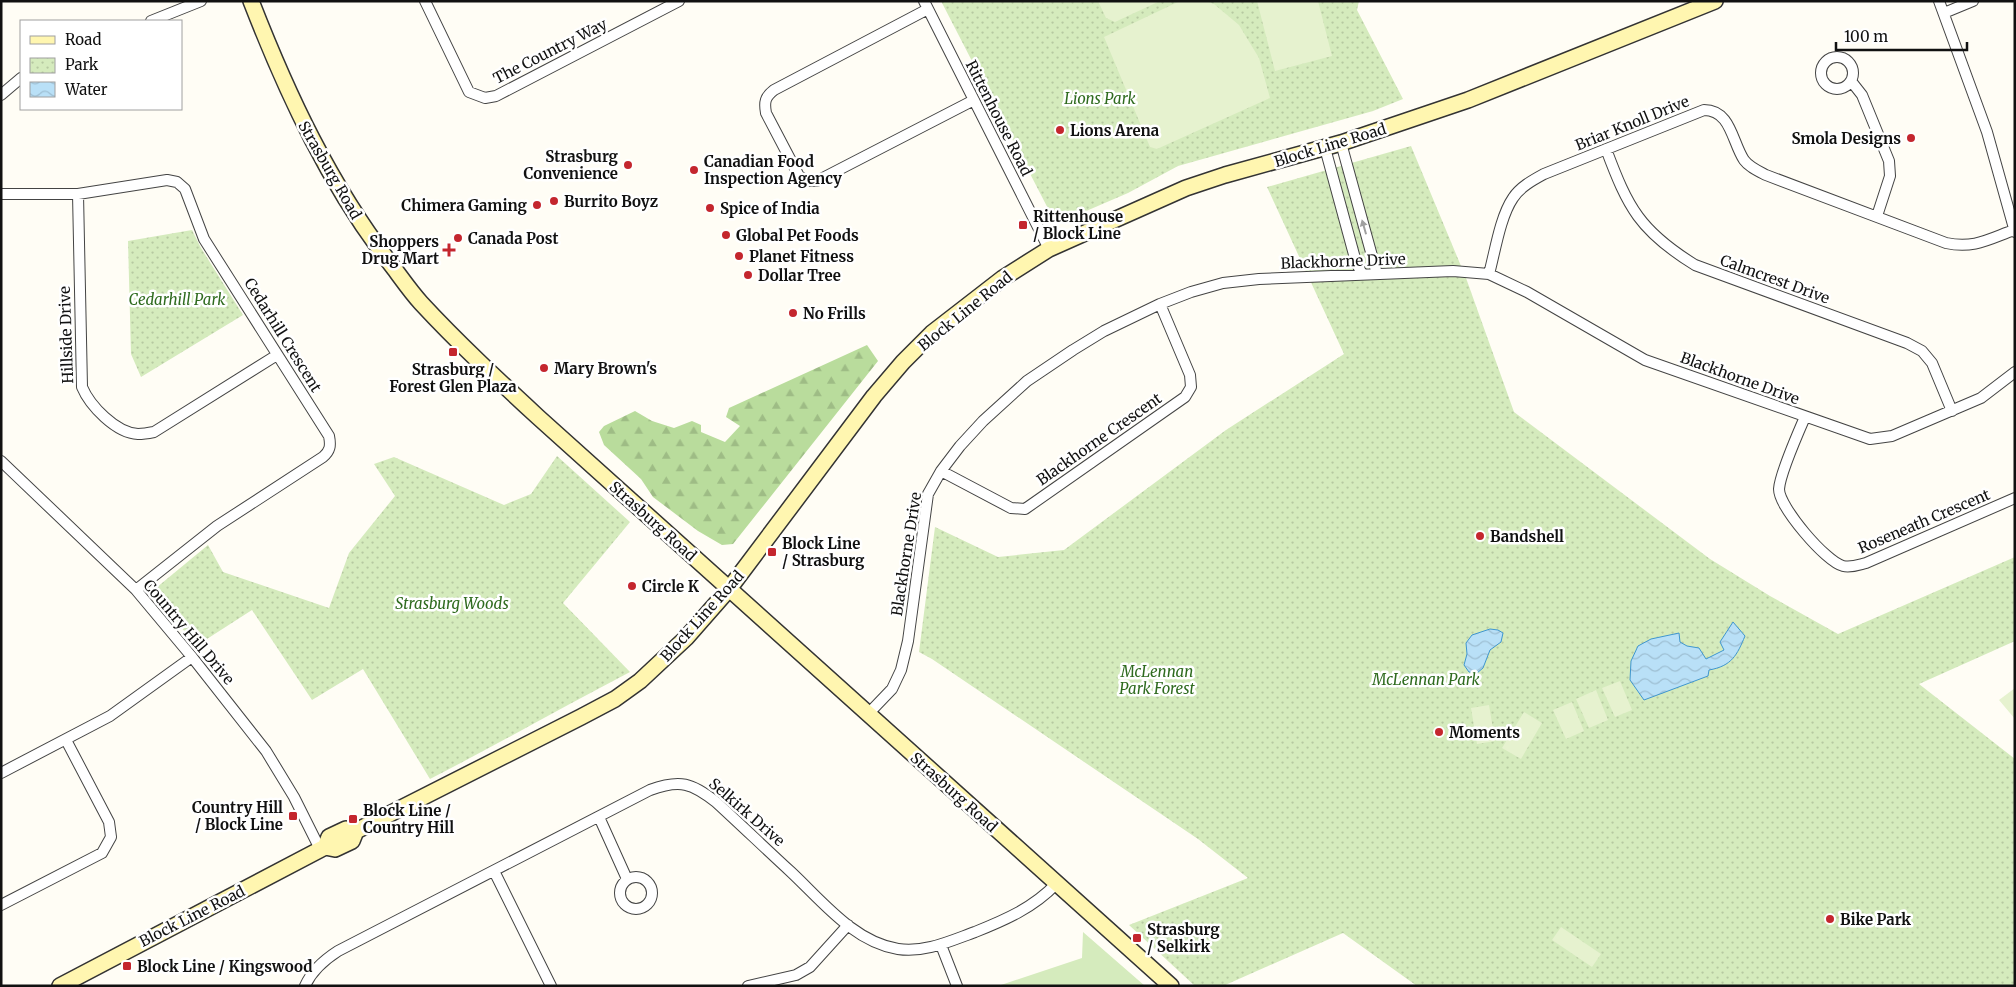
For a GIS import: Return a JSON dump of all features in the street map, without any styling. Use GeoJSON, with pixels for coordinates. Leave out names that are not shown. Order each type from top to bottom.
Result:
{"type":"FeatureCollection","features":[{"type":"Feature","properties":{"kind":"street"},"geometry":{"type":"LineString","coordinates":[[153,20],[200,1]]}},
{"type":"Feature","properties":{"kind":"street","name":"Strasburg Road"},"geometry":{"type":"LineString","coordinates":[[251,1],[299,116],[346,201],[381,252],[420,302],[466,350],[538,417],[869,713],[924,766],[1171,986]]}},
{"type":"Feature","properties":{"kind":"street","name":"The Country Way"},"geometry":{"type":"LineString","coordinates":[[425,1],[469,92],[485,98],[496,96],[679,1]]}},
{"type":"Feature","properties":{"kind":"street","name":"Block Line Road"},"geometry":{"type":"LineString","coordinates":[[69,984],[323,848],[335,849],[352,841],[356,831],[615,699],[640,681],[686,638],[729,589],[874,396],[903,362],[932,332],[1003,278],[1049,249],[1186,188],[1225,175],[1325,148],[1468,100],[1715,1]]}},
{"type":"Feature","properties":{"kind":"street"},"geometry":{"type":"LineString","coordinates":[[1939,1],[1987,132],[2014,231]]}},
{"type":"Feature","properties":{"kind":"street"},"geometry":{"type":"LineString","coordinates":[[1944,14],[1973,1]]}},
{"type":"Feature","properties":{"kind":"street"},"geometry":{"type":"LineString","coordinates":[[926,5],[774,90],[768,95],[764,103],[766,114],[799,176],[807,181],[817,181],[974,100]]}},
{"type":"Feature","properties":{"kind":"street","name":"Rittenhouse Road"},"geometry":{"type":"LineString","coordinates":[[926,5],[1049,249]]}},
{"type":"Feature","properties":{"kind":"street"},"geometry":{"type":"LineString","coordinates":[[1,95],[20,79]]}},
{"type":"Feature","properties":{"kind":"street"},"geometry":{"type":"LineString","coordinates":[[1852,81],[1862,95],[1889,161],[1890,176],[1877,216]]}},
{"type":"Feature","properties":{"kind":"street","name":"Briar Knoll Drive"},"geometry":{"type":"LineString","coordinates":[[1489,274],[1508,208],[1513,198],[1522,188],[1544,174],[1704,110],[1712,110],[1720,114],[1726,121],[1745,161],[1754,169],[1961,246],[1977,244],[2014,231]]}},
{"type":"Feature","properties":{"kind":"street"},"geometry":{"type":"LineString","coordinates":[[1341,143],[1377,274]]}},
{"type":"Feature","properties":{"kind":"street"},"geometry":{"type":"LineString","coordinates":[[1325,148],[1356,262],[1362,274]]}},
{"type":"Feature","properties":{"kind":"street","name":"Calmcrest Drive"},"geometry":{"type":"LineString","coordinates":[[1606,149],[1620,188],[1635,213],[1652,235],[1671,251],[1695,265],[1907,343],[1922,351],[1932,363],[1952,411]]}},
{"type":"Feature","properties":{"kind":"street","name":"Cedarhill Crescent"},"geometry":{"type":"LineString","coordinates":[[1,194],[78,194],[167,180],[177,182],[185,189],[204,239],[329,436],[331,444],[329,452],[217,526],[136,590]]}},
{"type":"Feature","properties":{"kind":"street","name":"Hillside Drive"},"geometry":{"type":"LineString","coordinates":[[78,194],[82,387],[92,404],[115,426],[137,434],[154,432],[277,355]]}},
{"type":"Feature","properties":{"kind":"street","name":"Blackhorne Drive"},"geometry":{"type":"LineString","coordinates":[[869,713],[892,689],[901,670],[908,641],[928,494],[941,471],[960,446],[1027,381],[1089,341],[1160,304],[1191,292],[1223,283],[1259,279],[1453,271],[1489,274],[1527,292],[1646,360],[1862,438],[1879,439],[1892,436],[1952,411],[1981,398],[2015,372]]}},
{"type":"Feature","properties":{"kind":"street","name":"Blackhorne Crescent"},"geometry":{"type":"LineString","coordinates":[[941,471],[1011,508],[1024,509],[1185,397],[1191,387],[1190,375],[1160,304]]}},
{"type":"Feature","properties":{"kind":"street","name":"Roseneath Crescent"},"geometry":{"type":"LineString","coordinates":[[1805,417],[1781,480],[1780,498],[1788,513],[1828,558],[1844,566],[1852,567],[1866,563],[2015,498]]}},
{"type":"Feature","properties":{"kind":"street","name":"Country Hill Drive"},"geometry":{"type":"LineString","coordinates":[[1,461],[136,590],[192,657],[266,751],[323,848]]}},
{"type":"Feature","properties":{"kind":"street"},"geometry":{"type":"LineString","coordinates":[[1,773],[110,716],[192,657]]}},
{"type":"Feature","properties":{"kind":"street"},"geometry":{"type":"LineString","coordinates":[[1,905],[102,853],[111,837],[109,822],[66,740]]}},
{"type":"Feature","properties":{"kind":"street","name":"Selkirk Drive"},"geometry":{"type":"LineString","coordinates":[[305,986],[313,972],[325,959],[338,951],[664,785],[687,784],[700,789],[848,925],[881,945],[899,949],[919,950],[941,945],[1018,914],[1044,896],[1056,884]]}},
{"type":"Feature","properties":{"kind":"street"},"geometry":{"type":"LineString","coordinates":[[599,817],[627,880]]}},
{"type":"Feature","properties":{"kind":"street"},"geometry":{"type":"LineString","coordinates":[[494,872],[551,986]]}},
{"type":"Feature","properties":{"kind":"street"},"geometry":{"type":"LineString","coordinates":[[748,986],[796,975],[810,967],[848,925]]}},
{"type":"Feature","properties":{"kind":"street"},"geometry":{"type":"LineString","coordinates":[[941,945],[957,986]]}},
{"type":"Feature","properties":{"kind":"green space","name":"Lions Park"},"geometry":{"type":"Polygon","coordinates":[[[941,1],[1359,1],[1357,10],[1403,99],[1373,111],[1178,166],[1128,193],[1056,224],[941,1]]]}},
{"type":"Feature","properties":{"kind":"green space"},"geometry":{"type":"Polygon","coordinates":[[[1098,1],[1160,1],[1115,22],[1106,18],[1098,1]]]}},
{"type":"Feature","properties":{"kind":"green space"},"geometry":{"type":"Polygon","coordinates":[[[1180,1],[1206,1],[1214,4],[1239,25],[1259,58],[1270,98],[1157,149],[1150,147],[1104,37],[1180,1]]]}},
{"type":"Feature","properties":{"kind":"green space"},"geometry":{"type":"Polygon","coordinates":[[[1257,1],[1318,1],[1332,56],[1275,71],[1257,1]]]}},
{"type":"Feature","properties":{"kind":"green space","name":"McLennan Park"},"geometry":{"type":"Polygon","coordinates":[[[1411,146],[1466,278],[1514,412],[1710,559],[1770,596],[1838,634],[2015,557],[2015,641],[1919,684],[2015,759],[2015,986],[1417,986],[1343,933],[1223,986],[1195,986],[1129,925],[1248,878],[1198,839],[919,652],[935,527],[998,557],[1064,550],[1226,430],[1344,354],[1267,187],[1411,146]]]}},
{"type":"Feature","properties":{"kind":"green space","name":"Cedarhill Park"},"geometry":{"type":"Polygon","coordinates":[[[192,230],[201,248],[243,315],[141,377],[131,354],[128,241],[192,230]]]}},
{"type":"Feature","properties":{"kind":"green space"},"geometry":{"type":"Polygon","coordinates":[[[867,345],[878,361],[733,544],[722,545],[698,531],[653,497],[641,479],[604,445],[599,432],[604,426],[635,411],[652,421],[674,428],[692,421],[701,425],[701,432],[725,442],[740,426],[726,417],[729,408],[867,345]]]}},
{"type":"Feature","properties":{"kind":"green space","name":"Strasburg Woods"},"geometry":{"type":"Polygon","coordinates":[[[557,456],[630,522],[563,603],[630,672],[430,779],[363,669],[312,700],[252,610],[196,646],[154,593],[156,588],[208,545],[223,572],[329,608],[349,553],[395,496],[374,464],[394,457],[504,505],[531,494],[557,456]]]}},
{"type":"Feature","properties":{"kind":"green space"},"geometry":{"type":"Polygon","coordinates":[[[1620,681],[1632,710],[1615,717],[1602,688],[1620,681]]]}},
{"type":"Feature","properties":{"kind":"green space"},"geometry":{"type":"Polygon","coordinates":[[[2015,688],[2015,719],[1999,700],[2015,688]]]}},
{"type":"Feature","properties":{"kind":"green space"},"geometry":{"type":"Polygon","coordinates":[[[1596,690],[1608,720],[1589,728],[1576,699],[1596,690]]]}},
{"type":"Feature","properties":{"kind":"green space"},"geometry":{"type":"Polygon","coordinates":[[[1572,702],[1584,731],[1566,739],[1553,710],[1572,702]]]}},
{"type":"Feature","properties":{"kind":"green space"},"geometry":{"type":"Polygon","coordinates":[[[1489,705],[1495,741],[1477,744],[1471,708],[1489,705]]]}},
{"type":"Feature","properties":{"kind":"green space"},"geometry":{"type":"Polygon","coordinates":[[[1524,712],[1542,723],[1521,759],[1502,748],[1524,712]]]}},
{"type":"Feature","properties":{"kind":"green space"},"geometry":{"type":"Polygon","coordinates":[[[1561,927],[1601,954],[1592,967],[1552,940],[1561,927]]]}},
{"type":"Feature","properties":{"kind":"green space"},"geometry":{"type":"Polygon","coordinates":[[[1083,932],[1145,986],[998,986],[1082,958],[1083,932]]]}},
{"type":"Feature","properties":{"kind":"water"},"geometry":{"type":"Polygon","coordinates":[[[1733,622],[1745,636],[1733,659],[1723,666],[1709,670],[1708,676],[1644,700],[1630,680],[1631,661],[1638,646],[1651,639],[1679,633],[1680,642],[1687,646],[1699,648],[1706,659],[1724,650],[1720,642],[1733,622]]]}},
{"type":"Feature","properties":{"kind":"water"},"geometry":{"type":"Polygon","coordinates":[[[1490,629],[1503,633],[1501,642],[1490,650],[1483,668],[1477,673],[1469,672],[1464,665],[1467,654],[1466,643],[1472,635],[1490,629]]]}},
{"type":"Feature","properties":{"kind":"place","name":"Lions Arena"},"geometry":{"type":"Point","coordinates":[1060,130]}},
{"type":"Feature","properties":{"kind":"place","name":"Smola Designs"},"geometry":{"type":"Point","coordinates":[1911,138]}},
{"type":"Feature","properties":{"kind":"place","name":"Strasburg Convenience"},"geometry":{"type":"Point","coordinates":[628,165]}},
{"type":"Feature","properties":{"kind":"place","name":"Canadian Food Inspection Agency"},"geometry":{"type":"Point","coordinates":[694,170]}},
{"type":"Feature","properties":{"kind":"place","name":"Burrito Boyz"},"geometry":{"type":"Point","coordinates":[554,201]}},
{"type":"Feature","properties":{"kind":"place","name":"Chimera Gaming"},"geometry":{"type":"Point","coordinates":[537,205]}},
{"type":"Feature","properties":{"kind":"place","name":"Spice of India"},"geometry":{"type":"Point","coordinates":[710,208]}},
{"type":"Feature","properties":{"kind":"place","name":"Rittenhouse / Block Line"},"geometry":{"type":"Point","coordinates":[1023,225]}},
{"type":"Feature","properties":{"kind":"place","name":"Global Pet Foods"},"geometry":{"type":"Point","coordinates":[726,235]}},
{"type":"Feature","properties":{"kind":"place","name":"Canada Post"},"geometry":{"type":"Point","coordinates":[458,238]}},
{"type":"Feature","properties":{"kind":"place","name":"Shoppers Drug Mart"},"geometry":{"type":"Point","coordinates":[449,250]}},
{"type":"Feature","properties":{"kind":"place","name":"Planet Fitness"},"geometry":{"type":"Point","coordinates":[739,256]}},
{"type":"Feature","properties":{"kind":"place","name":"Dollar Tree"},"geometry":{"type":"Point","coordinates":[748,275]}},
{"type":"Feature","properties":{"kind":"place","name":"No Frills"},"geometry":{"type":"Point","coordinates":[793,313]}},
{"type":"Feature","properties":{"kind":"place","name":"Strasburg / Forest Glen Plaza"},"geometry":{"type":"Point","coordinates":[453,352]}},
{"type":"Feature","properties":{"kind":"place","name":"Mary Brown's"},"geometry":{"type":"Point","coordinates":[544,368]}},
{"type":"Feature","properties":{"kind":"place","name":"Bandshell"},"geometry":{"type":"Point","coordinates":[1480,536]}},
{"type":"Feature","properties":{"kind":"place","name":"Block Line / Strasburg"},"geometry":{"type":"Point","coordinates":[772,552]}},
{"type":"Feature","properties":{"kind":"place","name":"Circle K"},"geometry":{"type":"Point","coordinates":[632,586]}},
{"type":"Feature","properties":{"kind":"place","name":"Moments"},"geometry":{"type":"Point","coordinates":[1439,732]}},
{"type":"Feature","properties":{"kind":"place","name":"Country Hill / Block Line"},"geometry":{"type":"Point","coordinates":[293,816]}},
{"type":"Feature","properties":{"kind":"place","name":"Block Line / Country Hill"},"geometry":{"type":"Point","coordinates":[353,819]}},
{"type":"Feature","properties":{"kind":"place","name":"Bike Park"},"geometry":{"type":"Point","coordinates":[1830,919]}},
{"type":"Feature","properties":{"kind":"place","name":"Strasburg / Selkirk"},"geometry":{"type":"Point","coordinates":[1137,938]}},
{"type":"Feature","properties":{"kind":"place","name":"Block Line / Kingswood"},"geometry":{"type":"Point","coordinates":[127,966]}},
{"type":"Feature","properties":{"kind":"park label","name":"McLennan Park Forest"},"geometry":{"type":"Point","coordinates":[1157,680]}}]}
